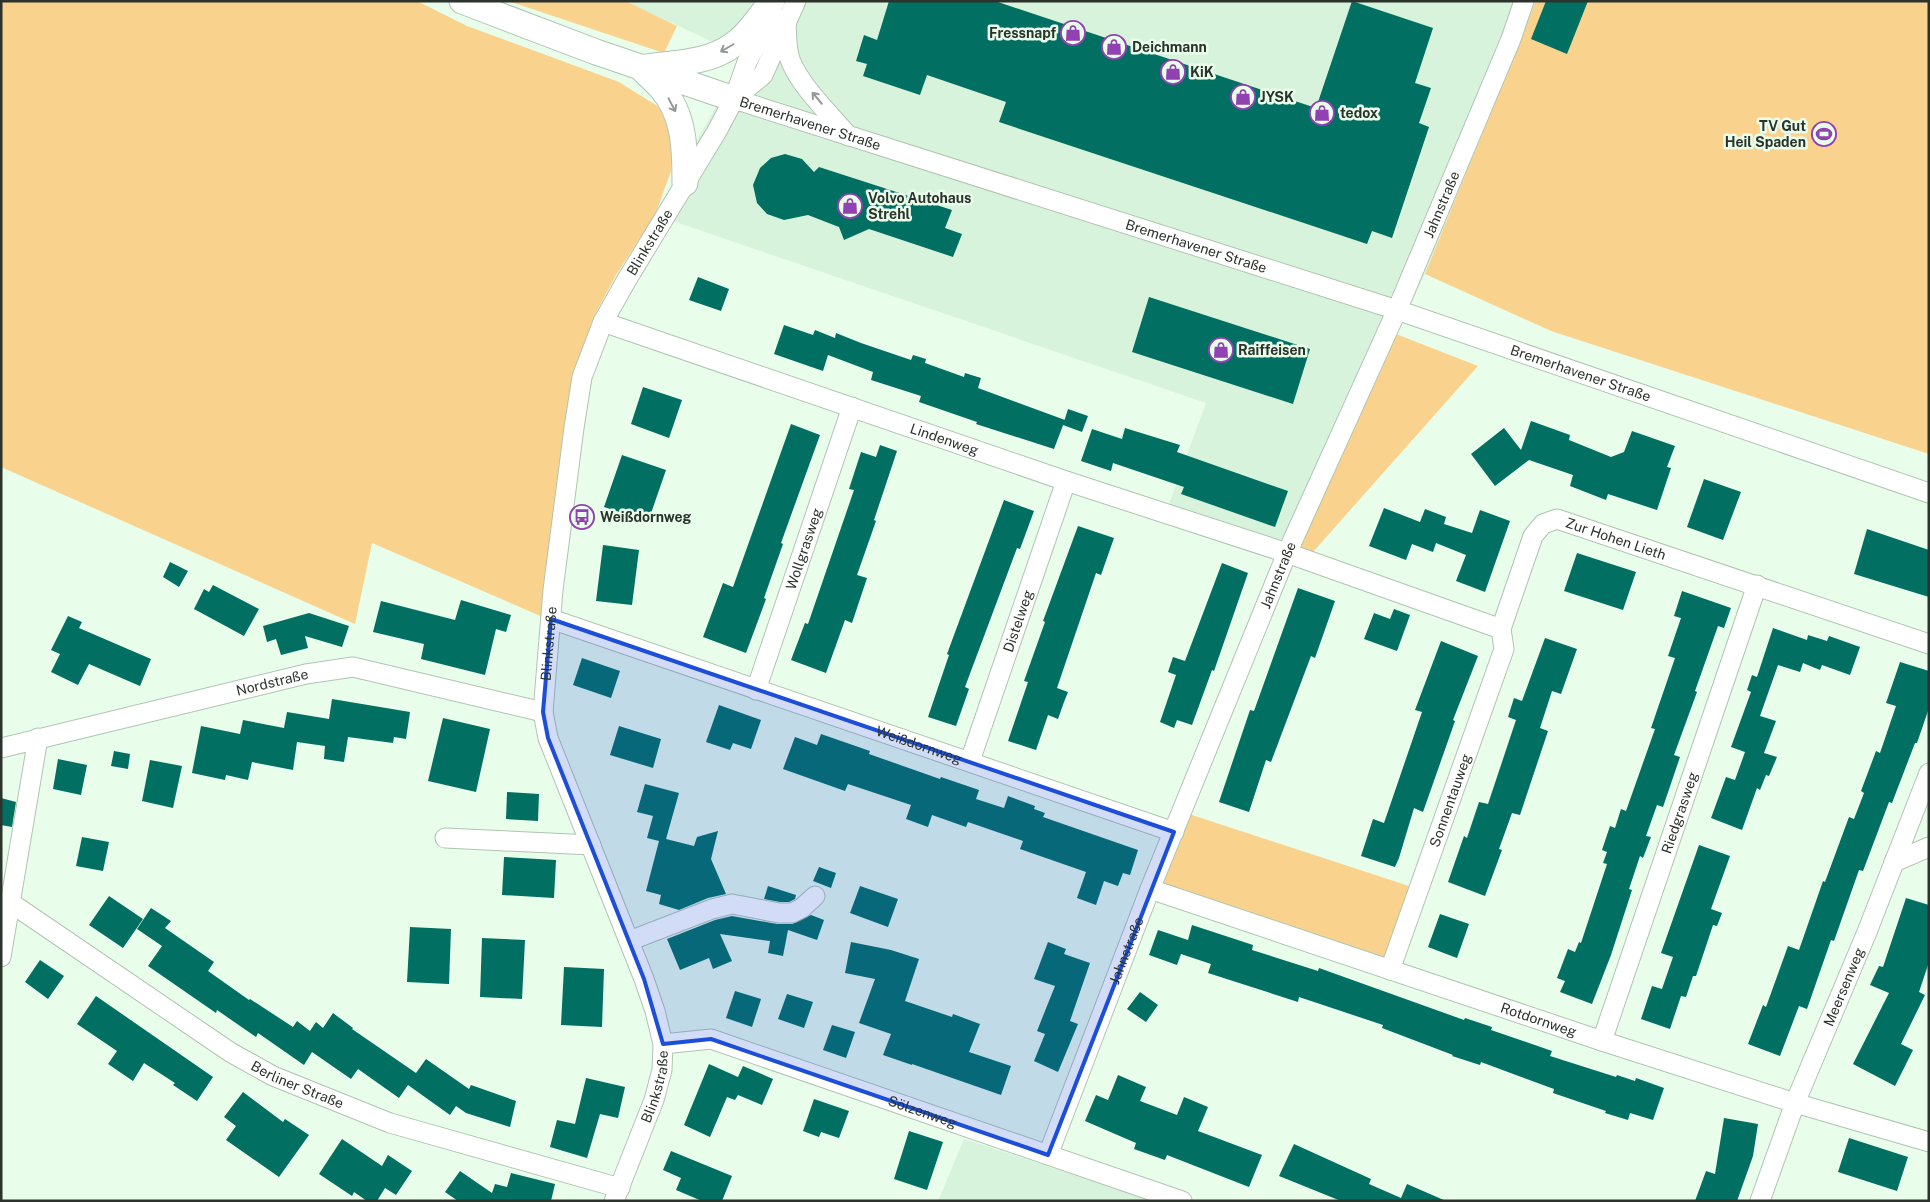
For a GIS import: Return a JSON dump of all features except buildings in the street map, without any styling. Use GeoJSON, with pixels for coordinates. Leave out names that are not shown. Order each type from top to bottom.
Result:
{"type":"FeatureCollection","features":[{"type":"Feature","properties":{"kind":"main road","name":"Bremerhavener Straße"},"geometry":{"type":"LineString","coordinates":[[462,1],[641,68],[734,99]]}},
{"type":"Feature","properties":{"kind":"main road"},"geometry":{"type":"LineString","coordinates":[[641,68],[712,56],[733,45],[750,30],[772,1]]}},
{"type":"Feature","properties":{"kind":"main road"},"geometry":{"type":"LineString","coordinates":[[641,68],[664,91],[676,112],[685,148],[685,183]]}},
{"type":"Feature","properties":{"kind":"street"},"geometry":{"type":"LineString","coordinates":[[734,99],[747,62],[778,1]]}},
{"type":"Feature","properties":{"kind":"street"},"geometry":{"type":"LineString","coordinates":[[734,99],[763,75],[796,1]]}},
{"type":"Feature","properties":{"kind":"street","name":"Jahnstraße"},"geometry":{"type":"LineString","coordinates":[[1048,1155],[1150,889],[1286,553],[1397,310],[1511,39],[1524,1]]}},
{"type":"Feature","properties":{"kind":"street"},"geometry":{"type":"LineString","coordinates":[[786,24],[787,47],[791,62],[802,80],[848,136]]}},
{"type":"Feature","properties":{"kind":"street","name":"Bremerhavener Straße"},"geometry":{"type":"LineString","coordinates":[[734,99],[1397,310],[1929,493]]}},
{"type":"Feature","properties":{"kind":"street","name":"Blinkstraße"},"geometry":{"type":"LineString","coordinates":[[617,1194],[654,1100],[662,1070],[663,1044],[656,1011],[548,738],[543,712],[551,620],[568,472],[581,385],[591,350],[603,322],[626,281],[717,131],[734,99]]}},
{"type":"Feature","properties":{"kind":"street","name":"Lindenweg"},"geometry":{"type":"LineString","coordinates":[[603,322],[1066,481],[1286,553]]}},
{"type":"Feature","properties":{"kind":"street","name":"Wollgrasweg"},"geometry":{"type":"LineString","coordinates":[[756,690],[852,407]]}},
{"type":"Feature","properties":{"kind":"street","name":"Distelweg"},"geometry":{"type":"LineString","coordinates":[[970,762],[1066,481]]}},
{"type":"Feature","properties":{"kind":"street","name":"Zur Hohen Lieth"},"geometry":{"type":"LineString","coordinates":[[1502,629],[1533,536],[1543,524],[1557,519],[1929,644]]}},
{"type":"Feature","properties":{"kind":"street"},"geometry":{"type":"LineString","coordinates":[[1286,553],[1502,629]]}},
{"type":"Feature","properties":{"kind":"street","name":"Riedgrasweg"},"geometry":{"type":"LineString","coordinates":[[1602,1041],[1757,585]]}},
{"type":"Feature","properties":{"kind":"street","name":"Weißdornweg"},"geometry":{"type":"LineString","coordinates":[[551,620],[1174,832]]}},
{"type":"Feature","properties":{"kind":"street","name":"Sonnentauweg"},"geometry":{"type":"LineString","coordinates":[[1390,970],[1504,649],[1502,629]]}},
{"type":"Feature","properties":{"kind":"street","name":"Nordstraße"},"geometry":{"type":"LineString","coordinates":[[1,748],[306,674],[353,667],[543,712]]}},
{"type":"Feature","properties":{"kind":"street"},"geometry":{"type":"LineString","coordinates":[[1,957],[38,738]]}},
{"type":"Feature","properties":{"kind":"street","name":"Meersenweg"},"geometry":{"type":"LineString","coordinates":[[1760,1201],[1795,1103],[1867,932],[1929,773]]}},
{"type":"Feature","properties":{"kind":"street"},"geometry":{"type":"LineString","coordinates":[[445,838],[591,845]]}},
{"type":"Feature","properties":{"kind":"street"},"geometry":{"type":"LineString","coordinates":[[1894,862],[1929,847]]}},
{"type":"Feature","properties":{"kind":"street","name":"Rotdornweg"},"geometry":{"type":"LineString","coordinates":[[1150,889],[1602,1041],[1795,1103],[1929,1142]]}},
{"type":"Feature","properties":{"kind":"street"},"geometry":{"type":"LineString","coordinates":[[629,941],[712,908],[732,904],[780,913],[792,913],[802,908],[815,896]]}},
{"type":"Feature","properties":{"kind":"street","name":"Berliner Straße"},"geometry":{"type":"LineString","coordinates":[[11,903],[230,1052],[273,1076],[390,1123],[617,1194]]}},
{"type":"Feature","properties":{"kind":"street","name":"Sölzenweg"},"geometry":{"type":"LineString","coordinates":[[663,1044],[711,1039],[1182,1201]]}},
{"type":"Feature","properties":{"kind":"highlighted area"},"geometry":{"type":"Polygon","coordinates":[[[551,619],[1174,832],[1048,1155],[711,1039],[663,1044],[644,979],[548,738],[543,712],[551,619]]]}},
{"type":"Feature","properties":{"kind":"shaded area"},"geometry":{"type":"Polygon","coordinates":[[[1,1],[417,1],[467,26],[619,82],[659,107],[673,138],[671,171],[655,215],[616,275],[593,318],[576,375],[545,618],[372,543],[355,624],[1,467],[1,1]]]}},
{"type":"Feature","properties":{"kind":"shaded area"},"geometry":{"type":"Polygon","coordinates":[[[508,1],[626,1],[677,26],[664,53],[508,1]]]}},
{"type":"Feature","properties":{"kind":"shaded area"},"geometry":{"type":"Polygon","coordinates":[[[626,1],[1536,1],[1425,274],[1297,547],[1169,504],[1206,403],[655,215],[744,57],[626,1]]]}},
{"type":"Feature","properties":{"kind":"shaded area"},"geometry":{"type":"Polygon","coordinates":[[[1536,1],[1929,1],[1929,454],[1551,331],[1425,274],[1536,1]]]}},
{"type":"Feature","properties":{"kind":"shaded area"},"geometry":{"type":"Polygon","coordinates":[[[1396,334],[1478,366],[1313,552],[1297,547],[1396,334]]]}},
{"type":"Feature","properties":{"kind":"shaded area"},"geometry":{"type":"Polygon","coordinates":[[[1186,813],[1409,886],[1386,959],[1160,884],[1186,813]]]}},
{"type":"Feature","properties":{"kind":"shaded area"},"geometry":{"type":"Polygon","coordinates":[[[964,1139],[1155,1201],[938,1201],[964,1139]]]}},
{"type":"Feature","properties":{"kind":"place","name":"Fressnapf"},"geometry":{"type":"Point","coordinates":[1073,33]}},
{"type":"Feature","properties":{"kind":"place","name":"Deichmann"},"geometry":{"type":"Point","coordinates":[1114,47]}},
{"type":"Feature","properties":{"kind":"place","name":"KiK"},"geometry":{"type":"Point","coordinates":[1173,72]}},
{"type":"Feature","properties":{"kind":"place","name":"JYSK"},"geometry":{"type":"Point","coordinates":[1243,97]}},
{"type":"Feature","properties":{"kind":"place","name":"tedox"},"geometry":{"type":"Point","coordinates":[1322,113]}},
{"type":"Feature","properties":{"kind":"place","name":"TV Gut Heil Spaden"},"geometry":{"type":"Point","coordinates":[1824,134]}},
{"type":"Feature","properties":{"kind":"place","name":"Volvo Autohaus Strehl"},"geometry":{"type":"Point","coordinates":[850,206]}},
{"type":"Feature","properties":{"kind":"place","name":"Raiffeisen"},"geometry":{"type":"Point","coordinates":[1221,350]}},
{"type":"Feature","properties":{"kind":"place","name":"Weißdornweg"},"geometry":{"type":"Point","coordinates":[582,517]}}]}
